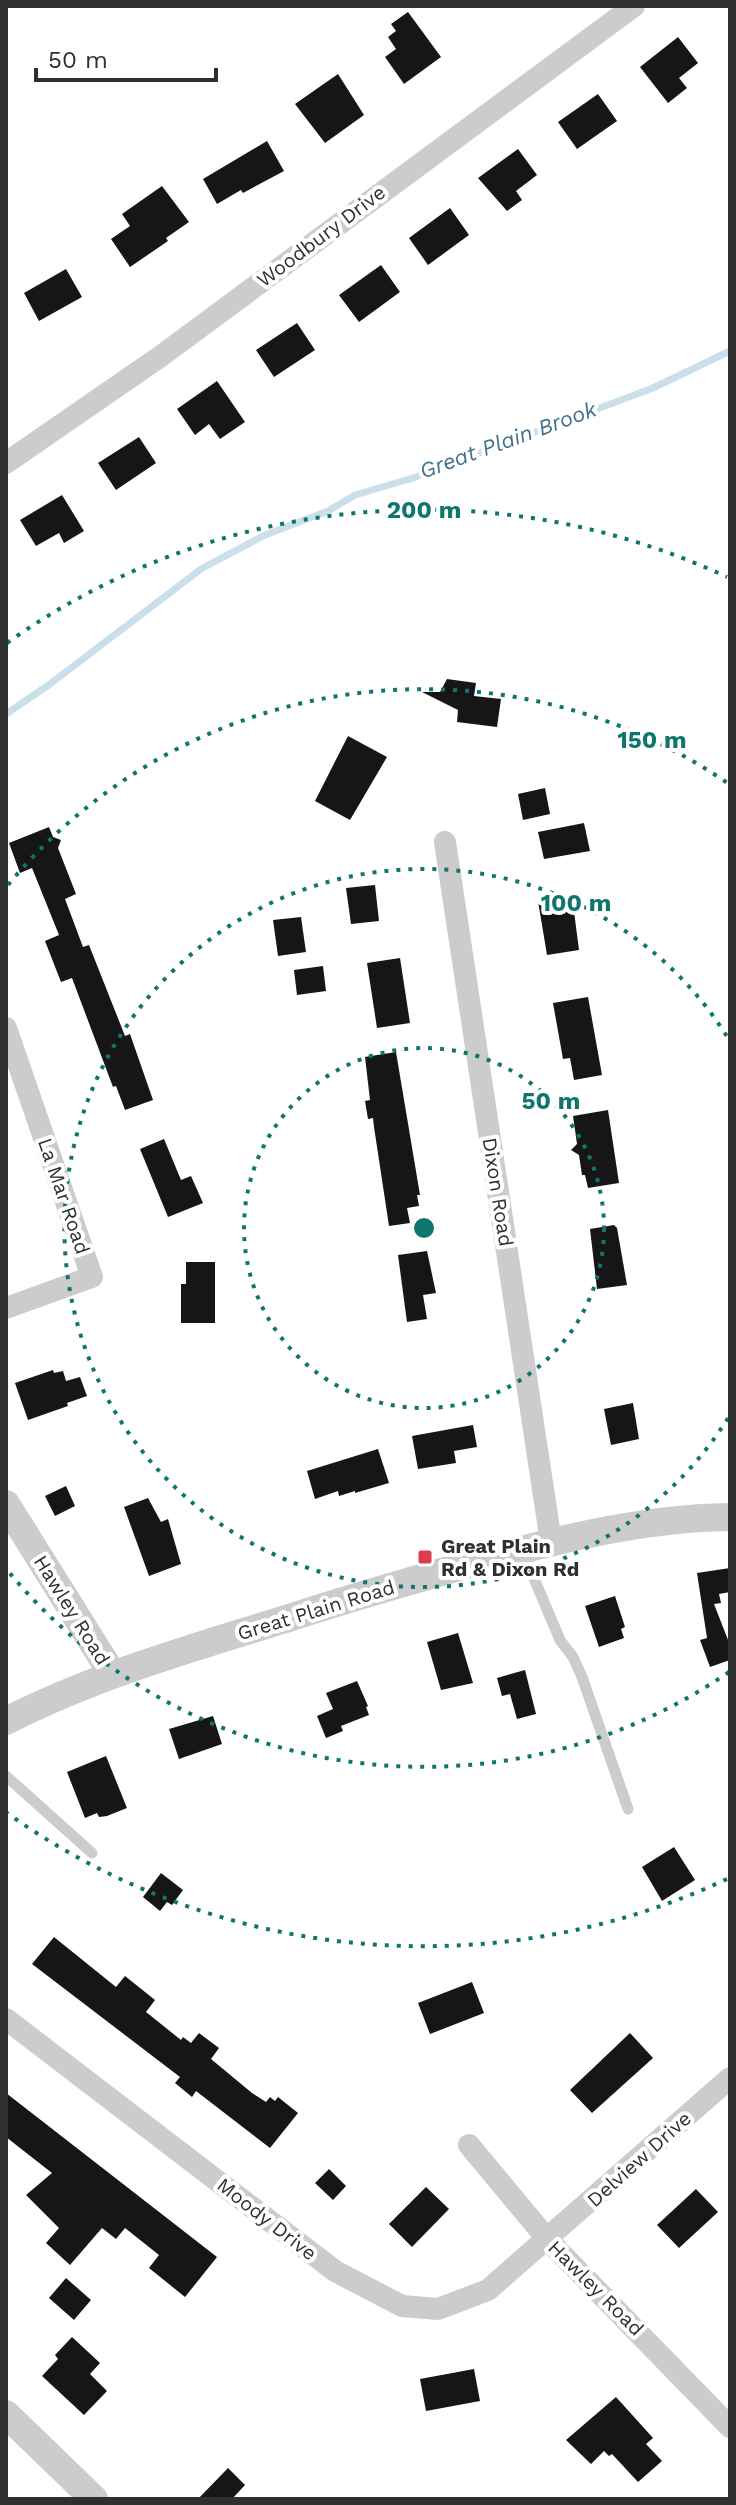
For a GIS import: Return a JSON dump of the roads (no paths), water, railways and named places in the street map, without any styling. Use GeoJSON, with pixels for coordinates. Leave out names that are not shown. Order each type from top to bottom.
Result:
{"type":"FeatureCollection","features":[{"type":"Feature","properties":{"kind":"street","name":"Woodbury Drive"},"geometry":{"type":"LineString","coordinates":[[6,463],[161,356],[634,6]]}},
{"type":"Feature","properties":{"kind":"street","name":"Dixon Road"},"geometry":{"type":"LineString","coordinates":[[445,842],[551,1542]]}},
{"type":"Feature","properties":{"kind":"street","name":"La Mar Road"},"geometry":{"type":"LineString","coordinates":[[6,1028],[92,1277],[6,1308]]}},
{"type":"Feature","properties":{"kind":"street","name":"Hawley Road"},"geometry":{"type":"LineString","coordinates":[[6,1504],[113,1675]]}},
{"type":"Feature","properties":{"kind":"street","name":"Great Plain Road"},"geometry":{"type":"LineString","coordinates":[[6,1721],[113,1675],[344,1600],[522,1549],[698,1518],[730,1517]]}},
{"type":"Feature","properties":{"kind":"street","name":"Moody Drive"},"geometry":{"type":"LineString","coordinates":[[6,2019],[335,2271],[402,2306],[438,2309],[488,2290],[548,2240]]}},
{"type":"Feature","properties":{"kind":"street","name":"Delview Drive"},"geometry":{"type":"LineString","coordinates":[[548,2240],[730,2078]]}},
{"type":"Feature","properties":{"kind":"street","name":"Hawley Road"},"geometry":{"type":"LineString","coordinates":[[469,2145],[548,2240],[730,2427]]}},
{"type":"Feature","properties":{"kind":"street"},"geometry":{"type":"LineString","coordinates":[[6,2414],[94,2499]]}},
{"type":"Feature","properties":{"kind":"lane"},"geometry":{"type":"LineString","coordinates":[[522,1549],[560,1640],[573,1657],[582,1677],[628,1809]]}},
{"type":"Feature","properties":{"kind":"lane"},"geometry":{"type":"LineString","coordinates":[[6,1776],[92,1853]]}},
{"type":"Feature","properties":{"kind":"waterway","name":"Great Plain Brook"},"geometry":{"type":"LineString","coordinates":[[6,714],[201,569],[265,535],[328,511],[355,495],[413,478],[653,388],[730,351]]}},
{"type":"Feature","properties":{"kind":"place","name":"Great Plain Rd & Dixon Rd"},"geometry":{"type":"Point","coordinates":[425,1557]}}]}
